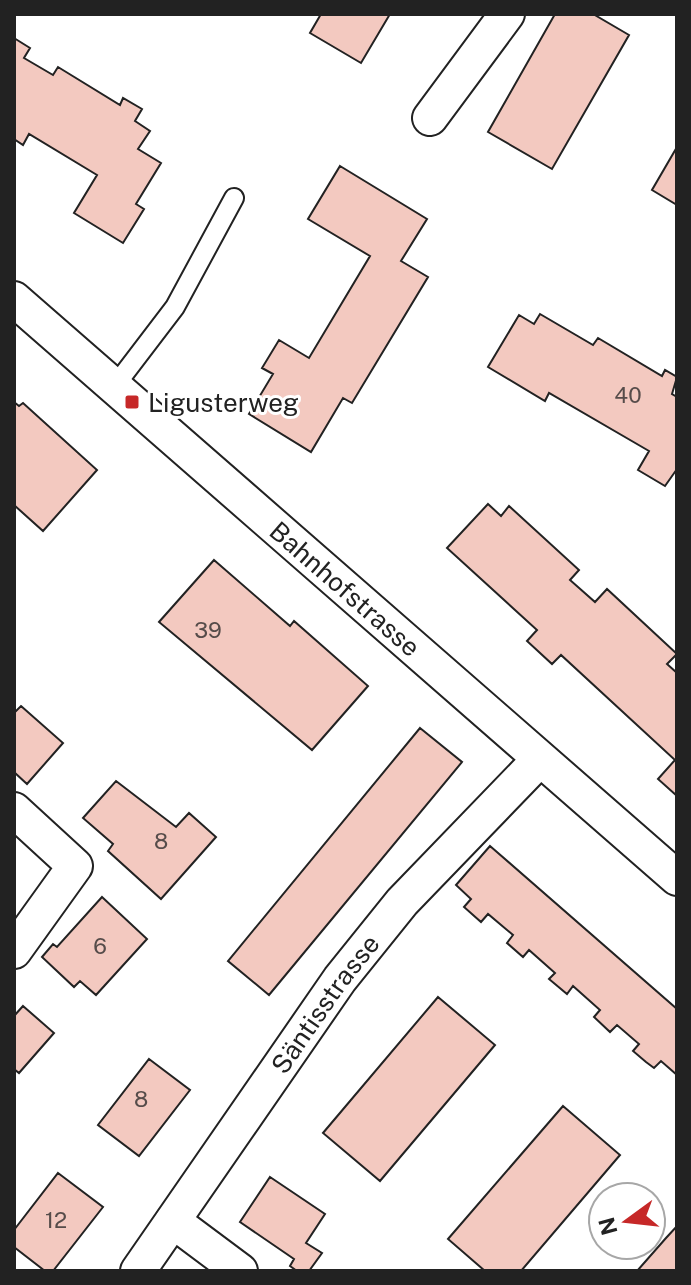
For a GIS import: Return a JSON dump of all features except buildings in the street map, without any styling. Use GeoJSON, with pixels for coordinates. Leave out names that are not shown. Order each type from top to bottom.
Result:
{"type":"FeatureCollection","features":[{"type":"Feature","properties":{"kind":"street"},"geometry":{"type":"LineString","coordinates":[[430,118],[507,14]]}},
{"type":"Feature","properties":{"kind":"street","name":"Bahnhofstrasse"},"geometry":{"type":"LineString","coordinates":[[14,299],[677,878]]}},
{"type":"Feature","properties":{"kind":"street","name":"Säntisstrasse"},"geometry":{"type":"LineString","coordinates":[[138,1271],[340,979],[402,902],[539,760]]}},
{"type":"Feature","properties":{"kind":"street"},"geometry":{"type":"LineString","coordinates":[[14,810],[75,866],[14,951]]}},
{"type":"Feature","properties":{"kind":"street"},"geometry":{"type":"LineString","coordinates":[[173,1221],[240,1271]]}},
{"type":"Feature","properties":{"kind":"lane"},"geometry":{"type":"LineString","coordinates":[[114,387],[175,307],[234,198]]}},
{"type":"Feature","properties":{"kind":"place","name":"Ligusterweg"},"geometry":{"type":"Point","coordinates":[132,402]}}]}
